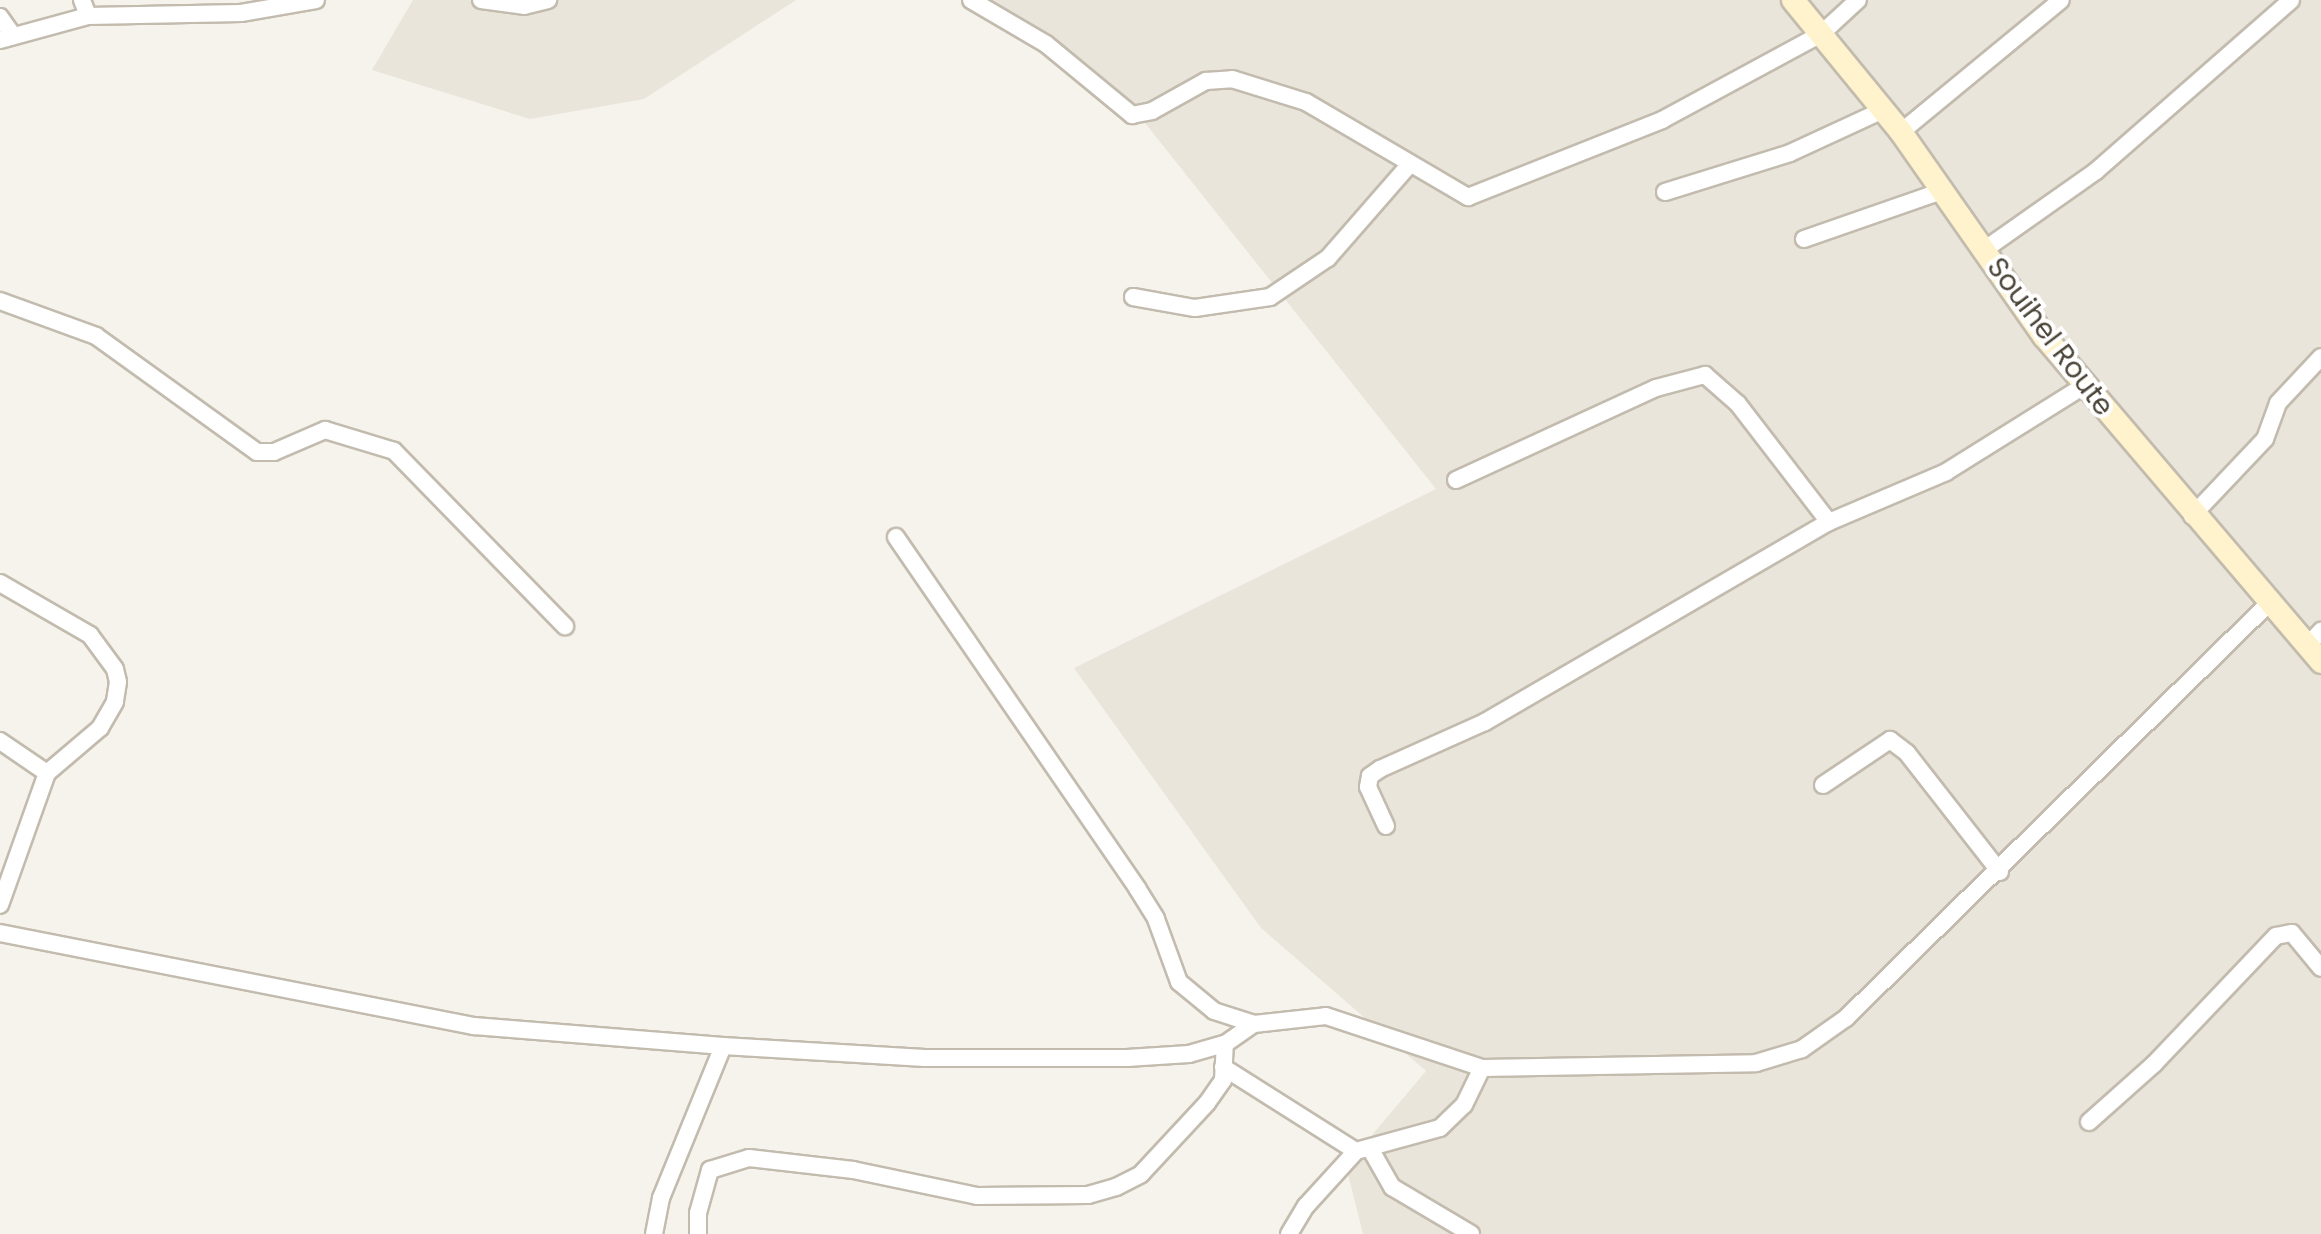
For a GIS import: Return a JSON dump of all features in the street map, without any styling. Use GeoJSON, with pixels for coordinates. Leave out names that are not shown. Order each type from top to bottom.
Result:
{"type":"FeatureCollection","features":[{"type":"Feature","properties":{"kind":"main road","name":"Souihel Route"},"geometry":{"type":"LineString","coordinates":[[1793,0],[1901,132],[2085,385],[2192,516],[2269,603],[2316,647]]}},
{"type":"Feature","properties":{"kind":"street"},"geometry":{"type":"LineString","coordinates":[[0,17],[6,37],[85,8],[241,13],[316,0]]}},
{"type":"Feature","properties":{"kind":"street"},"geometry":{"type":"LineString","coordinates":[[481,0],[524,6],[548,0]]}},
{"type":"Feature","properties":{"kind":"street"},"geometry":{"type":"LineString","coordinates":[[971,0],[1046,44],[1132,115],[1152,111],[1206,81],[1232,79],[1306,102],[1461,195],[1490,192],[1662,120],[1821,34],[1858,0]]}},
{"type":"Feature","properties":{"kind":"street"},"geometry":{"type":"LineString","coordinates":[[1901,132],[2061,0]]}},
{"type":"Feature","properties":{"kind":"street"},"geometry":{"type":"LineString","coordinates":[[1984,250],[2096,171],[2291,0]]}},
{"type":"Feature","properties":{"kind":"street"},"geometry":{"type":"LineString","coordinates":[[1665,192],[1790,153],[1883,110]]}},
{"type":"Feature","properties":{"kind":"street"},"geometry":{"type":"LineString","coordinates":[[1133,297],[1195,308],[1270,297],[1328,258],[1409,165]]}},
{"type":"Feature","properties":{"kind":"street"},"geometry":{"type":"LineString","coordinates":[[1804,239],[1942,191]]}},
{"type":"Feature","properties":{"kind":"street"},"geometry":{"type":"LineString","coordinates":[[0,301],[96,336],[257,452],[274,452],[325,430],[394,451],[565,626]]}},
{"type":"Feature","properties":{"kind":"street"},"geometry":{"type":"LineString","coordinates":[[2192,516],[2265,439],[2278,403],[2321,357]]}},
{"type":"Feature","properties":{"kind":"street"},"geometry":{"type":"LineString","coordinates":[[1456,480],[1656,388],[1705,375],[1738,404],[1829,522]]}},
{"type":"Feature","properties":{"kind":"street"},"geometry":{"type":"LineString","coordinates":[[1386,826],[1368,787],[1370,776],[1380,769],[1485,722],[1829,522],[1946,472],[2085,385]]}},
{"type":"Feature","properties":{"kind":"street"},"geometry":{"type":"LineString","coordinates":[[896,537],[1137,888],[1156,919],[1179,982],[1214,1011],[1254,1024],[1326,1016],[1482,1068],[1756,1063],[1802,1049],[1846,1018],[2000,872],[2269,603]]}},
{"type":"Feature","properties":{"kind":"street"},"geometry":{"type":"LineString","coordinates":[[0,583],[90,635],[115,669],[118,682],[115,702],[100,728],[47,773],[0,905]]}},
{"type":"Feature","properties":{"kind":"street"},"geometry":{"type":"LineString","coordinates":[[1823,785],[1890,740],[1907,753],[2000,872]]}},
{"type":"Feature","properties":{"kind":"street"},"geometry":{"type":"LineString","coordinates":[[0,741],[47,773]]}},
{"type":"Feature","properties":{"kind":"street"},"geometry":{"type":"LineString","coordinates":[[0,933],[474,1026],[723,1046],[925,1058],[1127,1058],[1189,1054],[1225,1044],[1254,1024]]}},
{"type":"Feature","properties":{"kind":"street"},"geometry":{"type":"LineString","coordinates":[[2089,1122],[2154,1064],[2276,936],[2292,933],[2321,968]]}},
{"type":"Feature","properties":{"kind":"street"},"geometry":{"type":"LineString","coordinates":[[698,1234],[698,1213],[710,1170],[749,1158],[853,1170],[977,1196],[1088,1195],[1116,1187],[1141,1174],[1207,1103],[1223,1080],[1225,1044]]}},
{"type":"Feature","properties":{"kind":"street"},"geometry":{"type":"LineString","coordinates":[[654,1234],[661,1198],[723,1046]]}},
{"type":"Feature","properties":{"kind":"street"},"geometry":{"type":"LineString","coordinates":[[1223,1067],[1363,1150],[1392,1187],[1471,1234]]}},
{"type":"Feature","properties":{"kind":"street"},"geometry":{"type":"LineString","coordinates":[[1289,1234],[1306,1206],[1363,1150],[1416,1138],[1454,1117],[1482,1068]]}},
{"type":"Feature","properties":{"kind":"shaded area"},"geometry":{"type":"Polygon","coordinates":[[[413,0],[796,0],[644,99],[530,119],[372,70],[413,0]]]}},
{"type":"Feature","properties":{"kind":"shaded area"},"geometry":{"type":"Polygon","coordinates":[[[983,0],[2321,0],[2321,1234],[1363,1234],[1346,1166],[1426,1071],[1261,928],[1074,668],[1436,489],[1145,123],[983,0]]]}}]}
